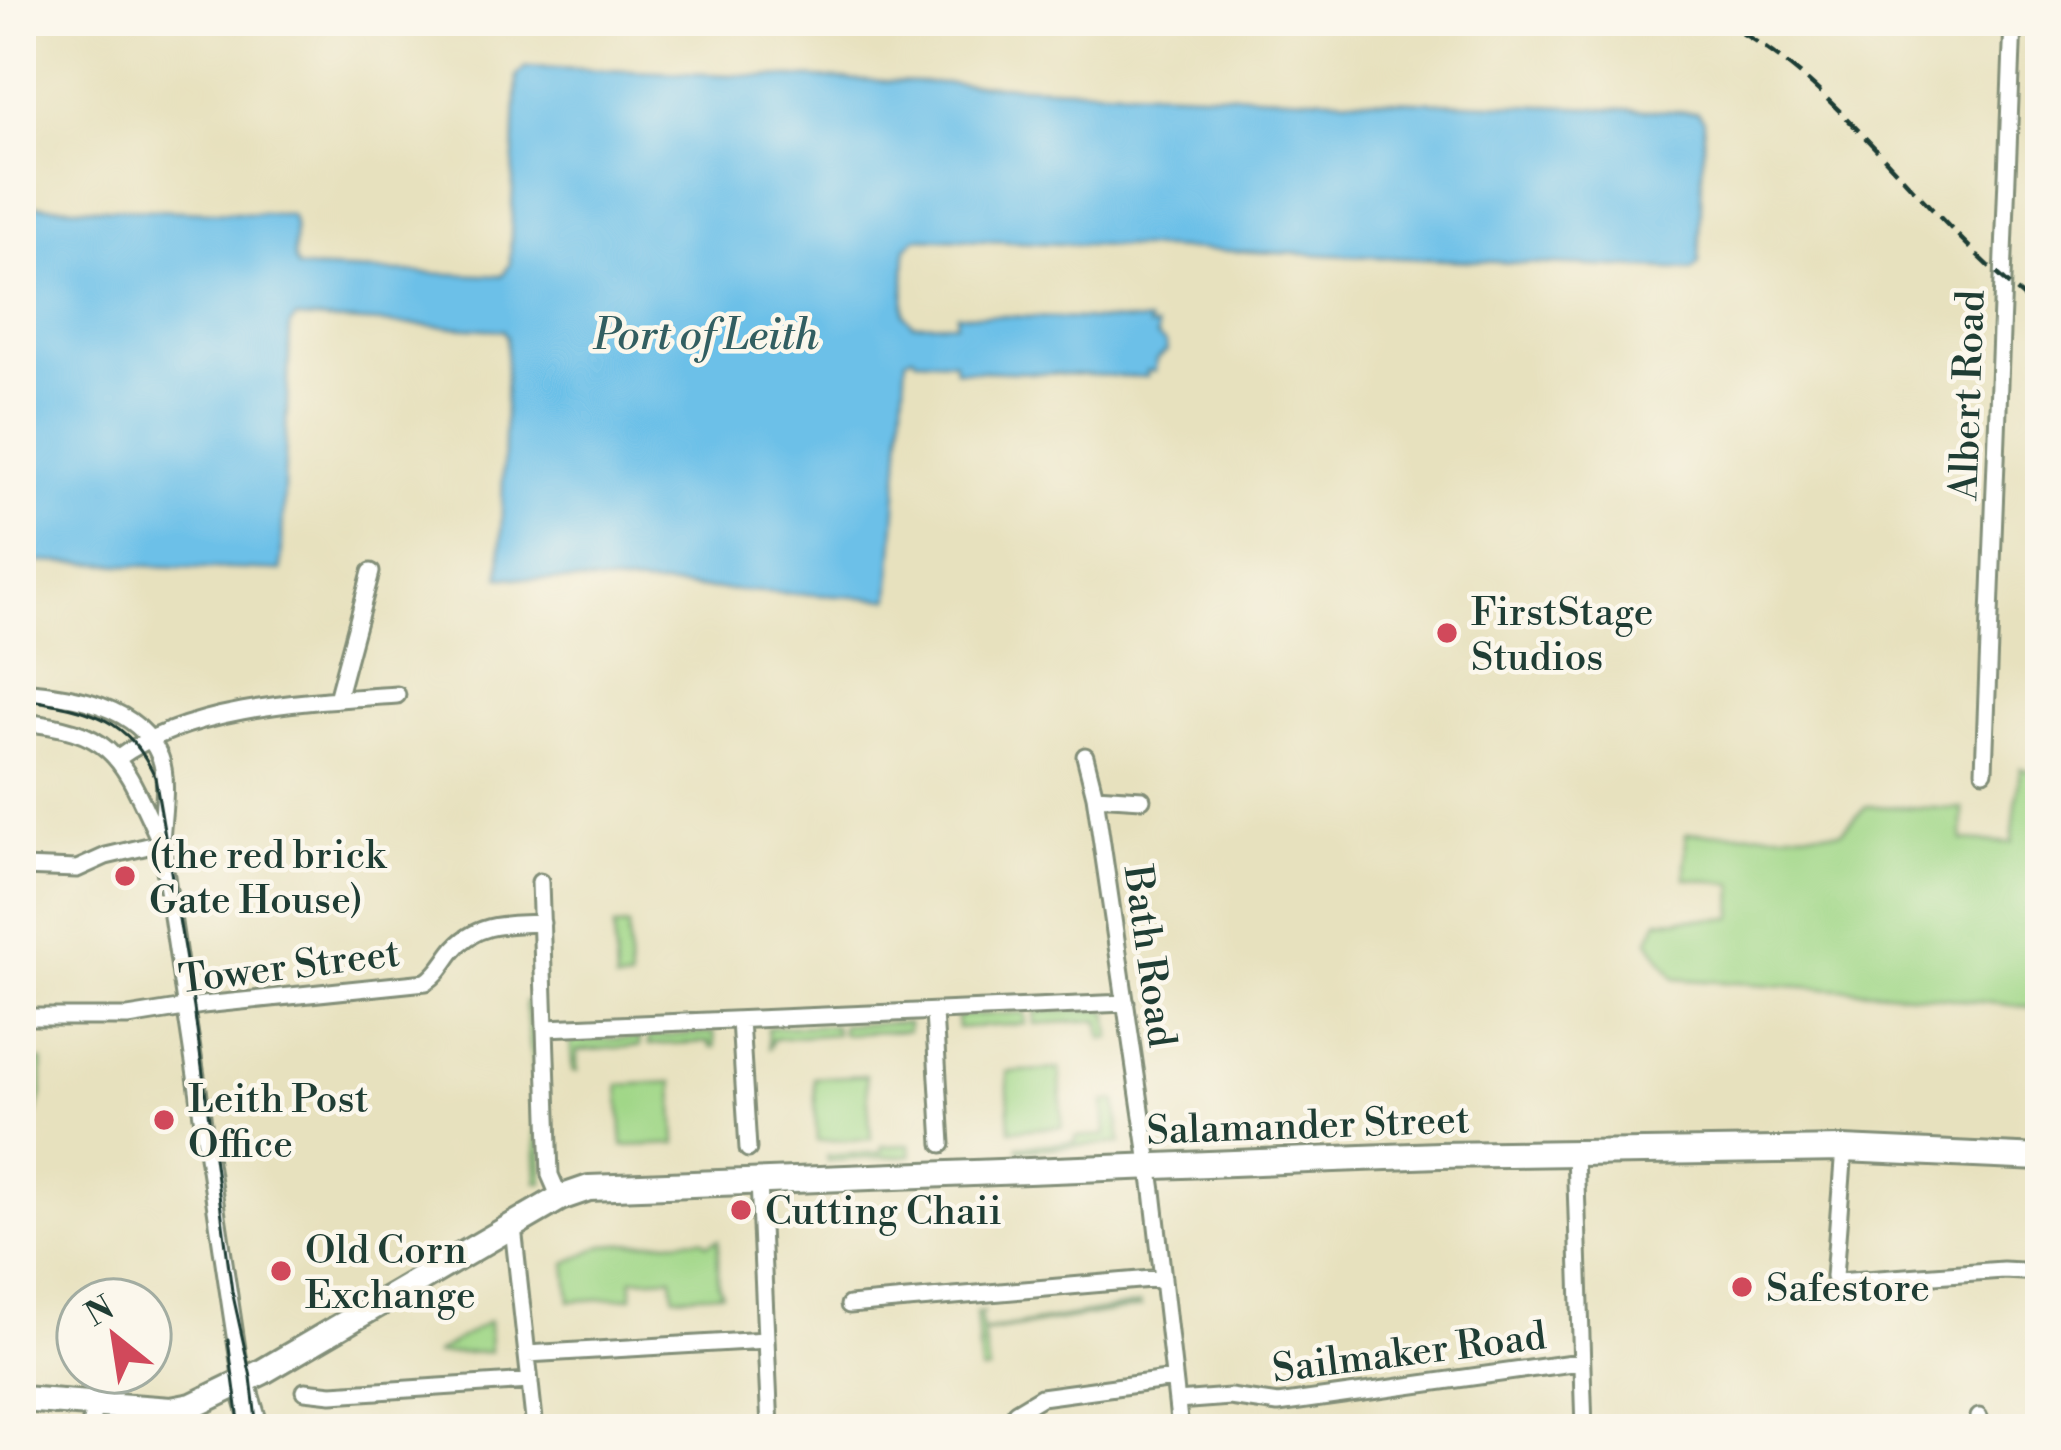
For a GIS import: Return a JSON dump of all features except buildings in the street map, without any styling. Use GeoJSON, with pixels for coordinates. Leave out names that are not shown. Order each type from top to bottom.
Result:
{"type":"FeatureCollection","features":[{"type":"Feature","properties":{"kind":"main road","name":"Salamander Street"},"geometry":{"type":"LineString","coordinates":[[569,1194],[760,1181],[1575,1152],[1844,1149],[2040,1158]]}},
{"type":"Feature","properties":{"kind":"main road"},"geometry":{"type":"LineString","coordinates":[[21,1400],[92,1417],[180,1410],[242,1382],[569,1194]]}},
{"type":"Feature","properties":{"kind":"main road"},"geometry":{"type":"LineString","coordinates":[[242,1382],[242,1429]]}},
{"type":"Feature","properties":{"kind":"main road"},"geometry":{"type":"LineString","coordinates":[[242,1382],[256,1429]]}},
{"type":"Feature","properties":{"kind":"street","name":"Albert Road"},"geometry":{"type":"LineString","coordinates":[[1984,771],[2013,21]]}},
{"type":"Feature","properties":{"kind":"street"},"geometry":{"type":"LineString","coordinates":[[337,699],[370,572]]}},
{"type":"Feature","properties":{"kind":"street"},"geometry":{"type":"LineString","coordinates":[[21,691],[106,708],[128,719],[159,756],[161,843],[242,1382]]}},
{"type":"Feature","properties":{"kind":"street"},"geometry":{"type":"LineString","coordinates":[[117,759],[147,738],[236,714],[397,695]]}},
{"type":"Feature","properties":{"kind":"street"},"geometry":{"type":"LineString","coordinates":[[21,722],[83,731],[100,742],[117,759],[161,843]]}},
{"type":"Feature","properties":{"kind":"street","name":"Bath Road"},"geometry":{"type":"LineString","coordinates":[[1085,757],[1126,1003],[1180,1429]]}},
{"type":"Feature","properties":{"kind":"street"},"geometry":{"type":"LineString","coordinates":[[1095,796],[1142,799]]}},
{"type":"Feature","properties":{"kind":"street"},"geometry":{"type":"LineString","coordinates":[[21,867],[77,869],[106,856],[161,843]]}},
{"type":"Feature","properties":{"kind":"street"},"geometry":{"type":"LineString","coordinates":[[540,882],[550,1174],[569,1194]]}},
{"type":"Feature","properties":{"kind":"street","name":"Tower Street"},"geometry":{"type":"LineString","coordinates":[[21,1018],[128,1017],[426,982],[478,930],[542,923]]}},
{"type":"Feature","properties":{"kind":"street"},"geometry":{"type":"LineString","coordinates":[[546,1028],[1126,1003]]}},
{"type":"Feature","properties":{"kind":"street"},"geometry":{"type":"LineString","coordinates":[[934,1013],[942,1144]]}},
{"type":"Feature","properties":{"kind":"street"},"geometry":{"type":"LineString","coordinates":[[740,1020],[748,1149]]}},
{"type":"Feature","properties":{"kind":"street"},"geometry":{"type":"LineString","coordinates":[[1844,1149],[1837,1282],[2003,1270],[2040,1272]]}},
{"type":"Feature","properties":{"kind":"street"},"geometry":{"type":"LineString","coordinates":[[1575,1152],[1583,1429]]}},
{"type":"Feature","properties":{"kind":"street"},"geometry":{"type":"LineString","coordinates":[[760,1181],[770,1429]]}},
{"type":"Feature","properties":{"kind":"street"},"geometry":{"type":"LineString","coordinates":[[513,1227],[535,1429]]}},
{"type":"Feature","properties":{"kind":"street"},"geometry":{"type":"LineString","coordinates":[[849,1305],[1163,1278]]}},
{"type":"Feature","properties":{"kind":"street"},"geometry":{"type":"LineString","coordinates":[[527,1354],[766,1340]]}},
{"type":"Feature","properties":{"kind":"street","name":"Sailmaker Road"},"geometry":{"type":"LineString","coordinates":[[1177,1402],[1230,1397],[1278,1404],[1580,1362]]}},
{"type":"Feature","properties":{"kind":"street"},"geometry":{"type":"LineString","coordinates":[[1011,1429],[1016,1412],[1041,1397],[1174,1378]]}},
{"type":"Feature","properties":{"kind":"street"},"geometry":{"type":"LineString","coordinates":[[304,1391],[332,1394],[530,1381]]}},
{"type":"Feature","properties":{"kind":"green space"},"geometry":{"type":"Polygon","coordinates":[[[2020,768],[2040,774],[2040,1008],[1889,992],[1675,979],[1649,940],[1658,920],[1733,918],[1734,884],[1685,878],[1686,834],[1842,831],[1867,806],[1963,809],[1962,840],[2012,843],[2020,768]]]}},
{"type":"Feature","properties":{"kind":"green space"},"geometry":{"type":"Polygon","coordinates":[[[628,926],[630,981],[616,982],[614,927],[628,926]]]}},
{"type":"Feature","properties":{"kind":"green space"},"geometry":{"type":"Polygon","coordinates":[[[535,1000],[543,1183],[537,1182],[525,1002],[535,1000]]]}},
{"type":"Feature","properties":{"kind":"green space"},"geometry":{"type":"Polygon","coordinates":[[[1108,1010],[1111,1038],[1102,1038],[1100,1020],[1035,1024],[1035,1012],[1108,1010]]]}},
{"type":"Feature","properties":{"kind":"green space"},"geometry":{"type":"Polygon","coordinates":[[[1025,1013],[1026,1024],[958,1028],[957,1016],[1025,1013]]]}},
{"type":"Feature","properties":{"kind":"green space"},"geometry":{"type":"Polygon","coordinates":[[[908,1023],[908,1031],[842,1034],[842,1025],[908,1023]]]}},
{"type":"Feature","properties":{"kind":"green space"},"geometry":{"type":"Polygon","coordinates":[[[834,1025],[836,1034],[773,1039],[769,1049],[767,1028],[834,1025]]]}},
{"type":"Feature","properties":{"kind":"green space"},"geometry":{"type":"Polygon","coordinates":[[[714,1033],[715,1047],[709,1042],[649,1045],[649,1037],[714,1033]]]}},
{"type":"Feature","properties":{"kind":"green space"},"geometry":{"type":"Polygon","coordinates":[[[639,1038],[640,1046],[577,1051],[577,1071],[573,1071],[570,1041],[639,1038]]]}},
{"type":"Feature","properties":{"kind":"green space"},"geometry":{"type":"Polygon","coordinates":[[[21,1061],[42,1061],[36,1115],[21,1111],[21,1061]]]}},
{"type":"Feature","properties":{"kind":"green space"},"geometry":{"type":"Polygon","coordinates":[[[1060,1069],[1062,1127],[1010,1130],[1007,1072],[1060,1069]]]}},
{"type":"Feature","properties":{"kind":"green space"},"geometry":{"type":"Polygon","coordinates":[[[866,1075],[871,1139],[817,1141],[814,1078],[866,1075]]]}},
{"type":"Feature","properties":{"kind":"green space"},"geometry":{"type":"Polygon","coordinates":[[[673,1082],[676,1144],[623,1146],[619,1085],[673,1082]]]}},
{"type":"Feature","properties":{"kind":"green space"},"geometry":{"type":"Polygon","coordinates":[[[1116,1101],[1121,1143],[1019,1150],[1018,1146],[1106,1135],[1104,1102],[1116,1101]]]}},
{"type":"Feature","properties":{"kind":"green space"},"geometry":{"type":"Polygon","coordinates":[[[910,1145],[911,1155],[827,1161],[827,1156],[910,1145]]]}},
{"type":"Feature","properties":{"kind":"green space"},"geometry":{"type":"Polygon","coordinates":[[[702,1239],[707,1244],[718,1240],[722,1293],[674,1296],[672,1277],[632,1279],[632,1297],[570,1301],[566,1263],[604,1245],[702,1239]]]}},
{"type":"Feature","properties":{"kind":"green space"},"geometry":{"type":"Polygon","coordinates":[[[1140,1304],[983,1333],[989,1371],[981,1372],[976,1313],[985,1312],[980,1314],[983,1331],[1140,1304]]]}},
{"type":"Feature","properties":{"kind":"green space"},"geometry":{"type":"Polygon","coordinates":[[[489,1321],[490,1352],[434,1354],[489,1321]]]}},
{"type":"Feature","properties":{"kind":"water","name":"Port of Leith"},"geometry":{"type":"Polygon","coordinates":[[[526,67],[1698,112],[1704,120],[1699,263],[1692,270],[917,238],[906,248],[904,314],[912,324],[956,323],[957,314],[1149,322],[1149,327],[1157,327],[1157,337],[1166,343],[1167,351],[1156,360],[1155,371],[1147,371],[1147,377],[955,370],[954,361],[906,358],[890,599],[500,577],[507,337],[503,330],[296,318],[290,325],[281,571],[21,561],[21,205],[291,215],[298,268],[502,276],[510,264],[517,76],[526,67]]]}},
{"type":"Feature","properties":{"kind":"tram line"},"geometry":{"type":"LineString","coordinates":[[21,698],[83,711],[117,727],[144,756],[155,777],[257,1429]]}},
{"type":"Feature","properties":{"kind":"tram line"},"geometry":{"type":"LineString","coordinates":[[228,1340],[240,1429]]}},
{"type":"Feature","properties":{"kind":"railway"},"geometry":{"type":"LineString","coordinates":[[1718,21],[1763,46],[1803,77],[1975,253],[2040,311]]}},
{"type":"Feature","properties":{"kind":"place","name":"FirstStage Studios"},"geometry":{"type":"Point","coordinates":[1447,633]}},
{"type":"Feature","properties":{"kind":"place","name":"(the red brick Gate House)"},"geometry":{"type":"Point","coordinates":[125,876]}},
{"type":"Feature","properties":{"kind":"place","name":"Leith Post Office"},"geometry":{"type":"Point","coordinates":[164,1120]}},
{"type":"Feature","properties":{"kind":"place","name":"Cutting Chaii"},"geometry":{"type":"Point","coordinates":[741,1210]}},
{"type":"Feature","properties":{"kind":"place","name":"Old Corn Exchange"},"geometry":{"type":"Point","coordinates":[281,1271]}},
{"type":"Feature","properties":{"kind":"place","name":"Safestore"},"geometry":{"type":"Point","coordinates":[1742,1287]}}]}
